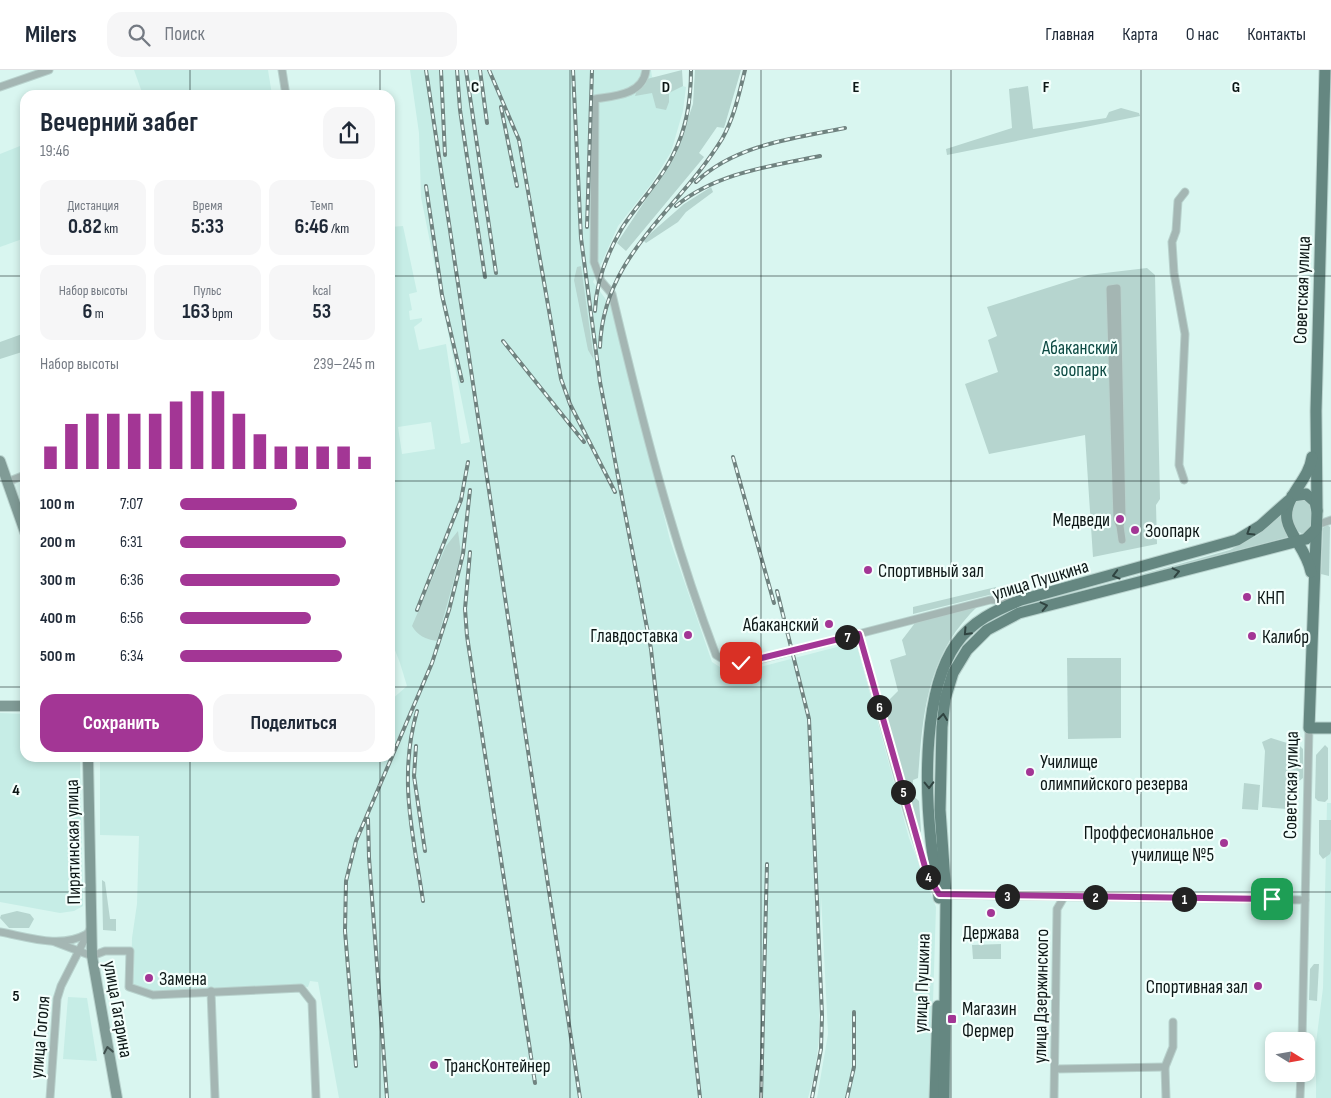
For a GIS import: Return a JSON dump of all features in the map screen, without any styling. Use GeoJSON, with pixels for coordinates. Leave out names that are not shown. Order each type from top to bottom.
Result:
{"type":"FeatureCollection","features":[{"type":"Feature","properties":{"kind":"main road","name":"Советская улица"},"geometry":{"type":"LineString","coordinates":[[1317,511],[1316,425],[1325,70]]}},
{"type":"Feature","properties":{"kind":"main road","name":"улица Пушкина"},"geometry":{"type":"LineString","coordinates":[[936,1098],[940,925],[943,895],[931,840],[929,760],[933,704],[940,674],[956,644],[976,623],[994,610],[1021,600],[1237,540],[1260,526],[1290,499],[1302,484],[1310,467],[1316,425]]}},
{"type":"Feature","properties":{"kind":"main road"},"geometry":{"type":"LineString","coordinates":[[1298,541],[1306,539],[1316,527],[1317,511],[1310,496],[1300,493],[1290,499],[1286,519],[1289,527],[1307,556],[1312,576],[1314,597]]}},
{"type":"Feature","properties":{"kind":"main road","name":"Советская улица"},"geometry":{"type":"LineString","coordinates":[[1309,728],[1316,527]]}},
{"type":"Feature","properties":{"kind":"main road","name":"улица Пушкина"},"geometry":{"type":"LineString","coordinates":[[944,1098],[943,895],[940,810],[942,727],[945,699],[953,673],[967,650],[987,630],[1019,613],[1298,541]]}},
{"type":"Feature","properties":{"kind":"main road"},"geometry":{"type":"LineString","coordinates":[[1260,551],[1289,548],[1300,551],[1307,556]]}},
{"type":"Feature","properties":{"kind":"main road"},"geometry":{"type":"LineString","coordinates":[[1309,728],[1331,728]]}},
{"type":"Feature","properties":{"kind":"street"},"geometry":{"type":"LineString","coordinates":[[0,88],[48,70]]}},
{"type":"Feature","properties":{"kind":"street"},"geometry":{"type":"LineString","coordinates":[[282,70],[285,90]]}},
{"type":"Feature","properties":{"kind":"street"},"geometry":{"type":"LineString","coordinates":[[646,70],[638,87],[625,94],[594,99],[594,262],[600,281],[612,294],[654,470],[695,601],[716,655],[732,664],[750,662],[990,600],[1021,600]]}},
{"type":"Feature","properties":{"kind":"street"},"geometry":{"type":"LineString","coordinates":[[1184,480],[1179,465],[1185,334],[1174,273],[1172,242],[1176,230],[1178,201],[1185,192]]}},
{"type":"Feature","properties":{"kind":"street"},"geometry":{"type":"LineString","coordinates":[[1120,526],[1122,518],[1117,288],[1110,289],[1117,519],[1122,540]]}},
{"type":"Feature","properties":{"kind":"street"},"geometry":{"type":"LineString","coordinates":[[0,461],[20,518]]}},
{"type":"Feature","properties":{"kind":"street"},"geometry":{"type":"LineString","coordinates":[[7,482],[20,477]]}},
{"type":"Feature","properties":{"kind":"street"},"geometry":{"type":"LineString","coordinates":[[1316,527],[1331,520]]}},
{"type":"Feature","properties":{"kind":"street"},"geometry":{"type":"LineString","coordinates":[[859,634],[927,874],[943,895],[1305,900]]}},
{"type":"Feature","properties":{"kind":"street"},"geometry":{"type":"LineString","coordinates":[[0,706],[20,706]]}},
{"type":"Feature","properties":{"kind":"street","name":"Советская улица"},"geometry":{"type":"LineString","coordinates":[[1302,1032],[1309,728]]}},
{"type":"Feature","properties":{"kind":"street","name":"Пирятинская улица"},"geometry":{"type":"LineString","coordinates":[[88,762],[89,930]]}},
{"type":"Feature","properties":{"kind":"street","name":"улица Дзержинского"},"geometry":{"type":"LineString","coordinates":[[1054,1098],[1057,909],[1064,897]]}},
{"type":"Feature","properties":{"kind":"street"},"geometry":{"type":"LineString","coordinates":[[0,932],[55,942],[75,941],[89,930]]}},
{"type":"Feature","properties":{"kind":"street","name":"улица Гоголя"},"geometry":{"type":"LineString","coordinates":[[50,1098],[57,999],[60,986],[89,930]]}},
{"type":"Feature","properties":{"kind":"street","name":"улица Гагарина"},"geometry":{"type":"LineString","coordinates":[[89,930],[117,1098]]}},
{"type":"Feature","properties":{"kind":"street"},"geometry":{"type":"LineString","coordinates":[[55,942],[92,956],[105,951],[130,951],[129,987],[153,995],[301,988],[312,1002],[316,1098]]}},
{"type":"Feature","properties":{"kind":"street"},"geometry":{"type":"LineString","coordinates":[[211,992],[216,1098]]}},
{"type":"Feature","properties":{"kind":"street"},"geometry":{"type":"LineString","coordinates":[[1166,1098],[1165,1066],[1173,1047],[1173,1022]]}},
{"type":"Feature","properties":{"kind":"street"},"geometry":{"type":"LineString","coordinates":[[1055,1069],[1165,1066]]}},
{"type":"Feature","properties":{"kind":"street"},"geometry":{"type":"LineString","coordinates":[[1300,1098],[1301,1082]]}},
{"type":"Feature","properties":{"kind":"shaded area"},"geometry":{"type":"Polygon","coordinates":[[[134,70],[268,70],[271,90],[141,90],[134,70]]]}},
{"type":"Feature","properties":{"kind":"shaded area"},"geometry":{"type":"Polygon","coordinates":[[[410,70],[651,70],[652,77],[686,87],[683,111],[671,152],[652,183],[618,226],[593,282],[613,309],[670,540],[712,662],[726,671],[737,673],[856,642],[909,838],[936,907],[930,1098],[817,1098],[828,1034],[821,896],[819,1038],[815,1072],[808,1098],[339,1098],[318,982],[310,981],[308,987],[288,985],[153,993],[131,986],[132,938],[137,904],[139,836],[100,835],[100,762],[395,762],[395,697],[407,686],[395,650],[395,227],[403,226],[417,292],[409,294],[412,310],[409,311],[410,320],[422,318],[422,321],[414,327],[419,350],[446,344],[461,444],[470,442],[421,197],[419,133],[410,70]],[[431,422],[398,427],[402,454],[435,449],[431,422]]]}},
{"type":"Feature","properties":{"kind":"shaded area"},"geometry":{"type":"Polygon","coordinates":[[[20,146],[20,240],[0,247],[0,154],[20,146]]]}},
{"type":"Feature","properties":{"kind":"shaded area"},"geometry":{"type":"Polygon","coordinates":[[[0,713],[20,714],[20,762],[80,762],[83,906],[74,911],[60,913],[0,902],[0,713]]]}},
{"type":"Feature","properties":{"kind":"shaded area"},"geometry":{"type":"Polygon","coordinates":[[[1327,803],[1331,803],[1331,1098],[1316,1098],[1316,1043],[1323,988],[1327,803]]]}},
{"type":"Feature","properties":{"kind":"shaded area"},"geometry":{"type":"Polygon","coordinates":[[[68,997],[87,998],[97,1061],[63,1059],[68,997]]]}},
{"type":"Feature","properties":{"kind":"green space"},"geometry":{"type":"Polygon","coordinates":[[[682,70],[683,86],[669,93],[669,102],[666,110],[656,108],[652,93],[635,96],[638,88],[645,85],[647,79],[682,70]]]}},
{"type":"Feature","properties":{"kind":"green space"},"geometry":{"type":"Polygon","coordinates":[[[695,70],[741,70],[724,128],[717,127],[699,153],[704,157],[626,251],[617,243],[676,154],[693,104],[695,70]]]}},
{"type":"Feature","properties":{"kind":"green space"},"geometry":{"type":"Polygon","coordinates":[[[1028,86],[1033,129],[1106,118],[1109,112],[1121,108],[1139,113],[1140,116],[947,155],[946,149],[1012,128],[1009,89],[1028,86]]]}},
{"type":"Feature","properties":{"kind":"green space"},"geometry":{"type":"Polygon","coordinates":[[[711,187],[713,192],[686,212],[678,222],[646,243],[643,240],[684,204],[711,187]]]}},
{"type":"Feature","properties":{"kind":"green space"},"geometry":{"type":"Polygon","coordinates":[[[581,266],[594,360],[588,350],[574,280],[577,267],[581,266]]]}},
{"type":"Feature","properties":{"kind":"green space","name":"Абаканский зоопарк"},"geometry":{"type":"Polygon","coordinates":[[[1147,268],[1155,275],[1160,499],[1156,505],[1157,544],[1093,557],[1085,435],[989,454],[965,384],[998,372],[988,340],[997,336],[987,307],[1088,275],[1147,268]]]}},
{"type":"Feature","properties":{"kind":"green space"},"geometry":{"type":"Polygon","coordinates":[[[20,335],[20,353],[0,359],[0,342],[20,335]]]}},
{"type":"Feature","properties":{"kind":"green space"},"geometry":{"type":"Polygon","coordinates":[[[1297,499],[1305,499],[1312,511],[1312,525],[1303,534],[1295,530],[1290,512],[1297,499]]]}},
{"type":"Feature","properties":{"kind":"green space"},"geometry":{"type":"Polygon","coordinates":[[[1280,515],[1283,528],[1288,537],[1118,581],[1230,550],[1258,535],[1280,515]]]}},
{"type":"Feature","properties":{"kind":"green space"},"geometry":{"type":"Polygon","coordinates":[[[1327,525],[1330,527],[1329,576],[1321,574],[1323,528],[1327,525]]]}},
{"type":"Feature","properties":{"kind":"green space"},"geometry":{"type":"Polygon","coordinates":[[[458,531],[461,554],[437,641],[419,635],[412,626],[446,546],[458,531]]]}},
{"type":"Feature","properties":{"kind":"green space"},"geometry":{"type":"Polygon","coordinates":[[[996,587],[997,593],[913,614],[913,607],[996,587]]]}},
{"type":"Feature","properties":{"kind":"green space"},"geometry":{"type":"Polygon","coordinates":[[[979,605],[948,643],[931,685],[922,730],[918,778],[913,780],[912,795],[919,801],[921,831],[919,835],[882,707],[898,691],[890,660],[906,655],[902,640],[915,623],[979,605]]]}},
{"type":"Feature","properties":{"kind":"green space"},"geometry":{"type":"Polygon","coordinates":[[[1067,658],[1121,658],[1121,738],[1068,739],[1067,658]]]}},
{"type":"Feature","properties":{"kind":"green space"},"geometry":{"type":"Polygon","coordinates":[[[1271,738],[1287,743],[1296,742],[1303,749],[1303,778],[1289,789],[1287,809],[1262,807],[1265,751],[1262,742],[1271,738]]]}},
{"type":"Feature","properties":{"kind":"green space"},"geometry":{"type":"Polygon","coordinates":[[[1325,745],[1328,748],[1328,799],[1325,802],[1318,801],[1315,798],[1316,755],[1325,745]]]}},
{"type":"Feature","properties":{"kind":"green space"},"geometry":{"type":"Polygon","coordinates":[[[1244,783],[1260,785],[1258,810],[1242,809],[1244,783]]]}},
{"type":"Feature","properties":{"kind":"green space"},"geometry":{"type":"Polygon","coordinates":[[[1319,820],[1331,820],[1331,850],[1330,854],[1323,859],[1319,854],[1319,820]]]}},
{"type":"Feature","properties":{"kind":"green space"},"geometry":{"type":"Polygon","coordinates":[[[102,880],[105,882],[110,919],[116,919],[116,931],[103,930],[102,880]]]}},
{"type":"Feature","properties":{"kind":"green space"},"geometry":{"type":"Polygon","coordinates":[[[17,911],[30,914],[34,919],[29,928],[9,928],[0,918],[1,915],[17,911]]]}},
{"type":"Feature","properties":{"kind":"green space"},"geometry":{"type":"Polygon","coordinates":[[[1001,944],[1001,959],[973,959],[972,945],[1001,944]]]}},
{"type":"Feature","properties":{"kind":"green space"},"geometry":{"type":"Polygon","coordinates":[[[1314,964],[1319,964],[1317,1001],[1309,1000],[1310,969],[1314,964]]]}},
{"type":"Feature","properties":{"kind":"railway"},"geometry":{"type":"LineString","coordinates":[[426,70],[580,1098]]}},
{"type":"Feature","properties":{"kind":"railway"},"geometry":{"type":"LineString","coordinates":[[441,70],[445,155]]}},
{"type":"Feature","properties":{"kind":"railway"},"geometry":{"type":"LineString","coordinates":[[457,70],[460,110],[485,277]]}},
{"type":"Feature","properties":{"kind":"railway"},"geometry":{"type":"LineString","coordinates":[[466,70],[496,273]]}},
{"type":"Feature","properties":{"kind":"railway"},"geometry":{"type":"LineString","coordinates":[[480,70],[487,123]]}},
{"type":"Feature","properties":{"kind":"railway"},"geometry":{"type":"LineString","coordinates":[[489,70],[519,140],[561,379],[570,404],[615,492]]}},
{"type":"Feature","properties":{"kind":"railway"},"geometry":{"type":"LineString","coordinates":[[573,70],[581,238],[600,382],[651,649],[700,1098]]}},
{"type":"Feature","properties":{"kind":"railway"},"geometry":{"type":"LineString","coordinates":[[587,227],[592,70]]}},
{"type":"Feature","properties":{"kind":"railway"},"geometry":{"type":"LineString","coordinates":[[595,311],[600,278],[617,237],[668,165],[682,135],[687,114],[691,70]]}},
{"type":"Feature","properties":{"kind":"railway"},"geometry":{"type":"LineString","coordinates":[[600,347],[604,315],[614,286],[628,260],[704,165],[722,139],[733,114],[745,70]]}},
{"type":"Feature","properties":{"kind":"railway"},"geometry":{"type":"LineString","coordinates":[[501,107],[517,186]]}},
{"type":"Feature","properties":{"kind":"railway"},"geometry":{"type":"LineString","coordinates":[[696,182],[712,169],[747,151],[786,140],[845,128]]}},
{"type":"Feature","properties":{"kind":"railway"},"geometry":{"type":"LineString","coordinates":[[676,206],[708,186],[726,178],[745,172],[820,156]]}},
{"type":"Feature","properties":{"kind":"railway"},"geometry":{"type":"LineString","coordinates":[[426,186],[442,295],[462,381]]}},
{"type":"Feature","properties":{"kind":"railway"},"geometry":{"type":"LineString","coordinates":[[503,341],[584,442]]}},
{"type":"Feature","properties":{"kind":"railway"},"geometry":{"type":"LineString","coordinates":[[733,457],[774,603]]}},
{"type":"Feature","properties":{"kind":"railway"},"geometry":{"type":"LineString","coordinates":[[417,610],[461,500],[468,462]]}},
{"type":"Feature","properties":{"kind":"railway"},"geometry":{"type":"LineString","coordinates":[[395,750],[432,663],[449,610],[463,554],[470,490]]}},
{"type":"Feature","properties":{"kind":"railway"},"geometry":{"type":"LineString","coordinates":[[470,552],[465,609],[467,636],[535,1083]]}},
{"type":"Feature","properties":{"kind":"railway"},"geometry":{"type":"LineString","coordinates":[[777,591],[809,719],[822,1015],[821,1049],[812,1098]]}},
{"type":"Feature","properties":{"kind":"railway"},"geometry":{"type":"LineString","coordinates":[[417,711],[411,736],[408,783],[409,806],[423,901]]}},
{"type":"Feature","properties":{"kind":"railway"},"geometry":{"type":"LineString","coordinates":[[416,746],[414,776],[425,851]]}},
{"type":"Feature","properties":{"kind":"railway"},"geometry":{"type":"LineString","coordinates":[[356,1066],[345,931],[346,881],[356,841],[390,762]]}},
{"type":"Feature","properties":{"kind":"railway"},"geometry":{"type":"LineString","coordinates":[[368,819],[369,858],[387,1098]]}},
{"type":"Feature","properties":{"kind":"railway"},"geometry":{"type":"LineString","coordinates":[[761,1098],[767,864]]}},
{"type":"Feature","properties":{"kind":"railway"},"geometry":{"type":"LineString","coordinates":[[847,1098],[854,1067],[854,1012]]}},
{"type":"Feature","properties":{"kind":"place","name":"Медведи"},"geometry":{"type":"Point","coordinates":[1120,519]}},
{"type":"Feature","properties":{"kind":"place","name":"Зоопарк"},"geometry":{"type":"Point","coordinates":[1135,530]}},
{"type":"Feature","properties":{"kind":"place","name":"Спортивный зал"},"geometry":{"type":"Point","coordinates":[868,570]}},
{"type":"Feature","properties":{"kind":"place","name":"КНП"},"geometry":{"type":"Point","coordinates":[1247,597]}},
{"type":"Feature","properties":{"kind":"place","name":"Абаканский"},"geometry":{"type":"Point","coordinates":[829,624]}},
{"type":"Feature","properties":{"kind":"place","name":"Главдоставка"},"geometry":{"type":"Point","coordinates":[688,635]}},
{"type":"Feature","properties":{"kind":"place","name":"Калибр"},"geometry":{"type":"Point","coordinates":[1252,636]}},
{"type":"Feature","properties":{"kind":"place","name":"Училище олимпийского резерва"},"geometry":{"type":"Point","coordinates":[1030,772]}},
{"type":"Feature","properties":{"kind":"place","name":"Проффесиональное училище №5"},"geometry":{"type":"Point","coordinates":[1224,843]}},
{"type":"Feature","properties":{"kind":"place","name":"Держава"},"geometry":{"type":"Point","coordinates":[991,913]}},
{"type":"Feature","properties":{"kind":"place","name":"Замена"},"geometry":{"type":"Point","coordinates":[149,978]}},
{"type":"Feature","properties":{"kind":"place","name":"Спортивная зал"},"geometry":{"type":"Point","coordinates":[1258,986]}},
{"type":"Feature","properties":{"kind":"place","name":"Магазин Фермер"},"geometry":{"type":"Point","coordinates":[952,1019]}},
{"type":"Feature","properties":{"kind":"place","name":"ТрансКонтейнер"},"geometry":{"type":"Point","coordinates":[434,1065]}},
{"type":"Feature","properties":{"kind":"route"},"geometry":{"type":"LineString","coordinates":[[741,663],[859,634],[908,814],[927,874],[939,894],[946,896],[1272,899]]}}]}
